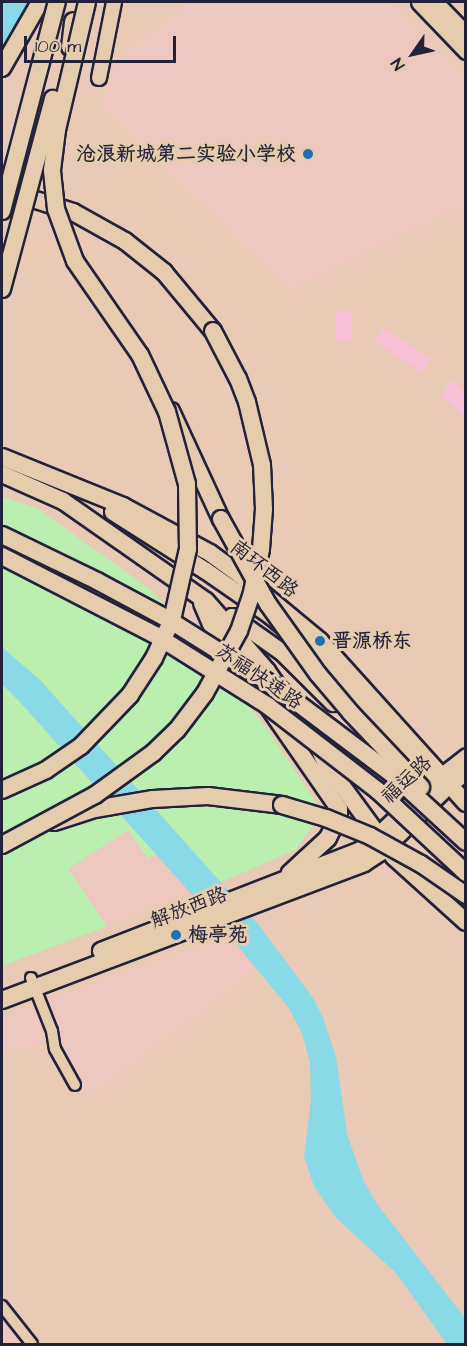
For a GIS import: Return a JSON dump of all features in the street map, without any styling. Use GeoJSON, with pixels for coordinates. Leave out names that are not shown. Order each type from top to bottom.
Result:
{"type":"FeatureCollection","features":[{"type":"Feature","properties":{"kind":"main road"},"geometry":{"type":"LineString","coordinates":[[2,68],[39,2]]}},
{"type":"Feature","properties":{"kind":"main road"},"geometry":{"type":"LineString","coordinates":[[2,211],[57,2]]}},
{"type":"Feature","properties":{"kind":"main road"},"geometry":{"type":"LineString","coordinates":[[2,289],[78,2]]}},
{"type":"Feature","properties":{"kind":"main road"},"geometry":{"type":"LineString","coordinates":[[66,87],[87,2]]}},
{"type":"Feature","properties":{"kind":"main road"},"geometry":{"type":"LineString","coordinates":[[419,2],[465,51]]}},
{"type":"Feature","properties":{"kind":"main road"},"geometry":{"type":"LineString","coordinates":[[435,2],[465,34]]}},
{"type":"Feature","properties":{"kind":"main road"},"geometry":{"type":"LineString","coordinates":[[74,21],[52,170],[59,219],[78,268],[140,356],[176,419],[237,551],[273,612],[351,713],[465,832]]}},
{"type":"Feature","properties":{"kind":"main road"},"geometry":{"type":"LineString","coordinates":[[2,189],[44,202],[101,226],[145,255],[187,296],[213,331],[227,355],[247,402],[258,443],[264,509],[261,549],[251,597],[231,649],[200,700],[177,730],[136,767],[95,795],[2,845]]}},
{"type":"Feature","properties":{"kind":"main road"},"geometry":{"type":"LineString","coordinates":[[2,790],[46,770],[95,734],[142,678],[172,620],[188,549],[187,484],[167,412],[140,356]]}},
{"type":"Feature","properties":{"kind":"main road","name":"南环西路"},"geometry":{"type":"LineString","coordinates":[[2,457],[123,506],[210,553],[273,600],[320,641],[435,790]]}},
{"type":"Feature","properties":{"kind":"main road"},"geometry":{"type":"LineString","coordinates":[[2,474],[63,501],[265,639],[435,790],[465,803]]}},
{"type":"Feature","properties":{"kind":"main road","name":"苏福快速路"},"geometry":{"type":"LineString","coordinates":[[2,535],[146,608],[279,689],[392,774],[465,842]]}},
{"type":"Feature","properties":{"kind":"main road","name":"苏福快速路"},"geometry":{"type":"LineString","coordinates":[[2,556],[157,636],[268,706],[377,790],[465,873]]}},
{"type":"Feature","properties":{"kind":"main road"},"geometry":{"type":"LineString","coordinates":[[202,598],[267,671],[315,740],[326,764],[383,841],[420,883],[465,922]]}},
{"type":"Feature","properties":{"kind":"main road"},"geometry":{"type":"LineString","coordinates":[[202,598],[211,624],[339,809],[339,816],[327,838],[280,881]]}},
{"type":"Feature","properties":{"kind":"main road","name":"福运路"},"geometry":{"type":"LineString","coordinates":[[383,841],[435,790],[465,756]]}},
{"type":"Feature","properties":{"kind":"main road","name":"福运路"},"geometry":{"type":"LineString","coordinates":[[435,790],[465,772]]}},
{"type":"Feature","properties":{"kind":"main road"},"geometry":{"type":"LineString","coordinates":[[22,834],[115,804],[179,797],[257,800],[302,810],[348,825],[395,848],[465,895]]}},
{"type":"Feature","properties":{"kind":"main road","name":"解放西路"},"geometry":{"type":"LineString","coordinates":[[246,902],[280,881],[383,841]]}},
{"type":"Feature","properties":{"kind":"main road","name":"解放西路"},"geometry":{"type":"LineString","coordinates":[[2,1000],[33,983],[246,902],[364,863],[383,841]]}},
{"type":"Feature","properties":{"kind":"main road","name":"解放西路"},"geometry":{"type":"LineString","coordinates":[[2,989],[33,983]]}},
{"type":"Feature","properties":{"kind":"street"},"geometry":{"type":"LineString","coordinates":[[99,78],[114,2]]}},
{"type":"Feature","properties":{"kind":"street"},"geometry":{"type":"LineString","coordinates":[[33,983],[52,1031],[55,1050],[75,1085]]}},
{"type":"Feature","properties":{"kind":"street"},"geometry":{"type":"LineString","coordinates":[[2,1306],[32,1344]]}},
{"type":"Feature","properties":{"kind":"shaded area","name":"沧浪新城第二实验小学校"},"geometry":{"type":"Polygon","coordinates":[[[191,2],[390,2],[465,79],[465,203],[289,289],[101,105],[118,60],[191,2]]]}},
{"type":"Feature","properties":{"kind":"shaded area"},"geometry":{"type":"Polygon","coordinates":[[[128,830],[148,858],[156,854],[191,893],[107,926],[68,870],[128,830]]]}},
{"type":"Feature","properties":{"kind":"shaded area"},"geometry":{"type":"Polygon","coordinates":[[[228,935],[255,969],[87,1095],[58,1038],[2,1054],[2,1017],[228,935]]]}},
{"type":"Feature","properties":{"kind":"shaded area"},"geometry":{"type":"Polygon","coordinates":[[[2,1308],[30,1344],[2,1344],[2,1308]]]}},
{"type":"Feature","properties":{"kind":"green space"},"geometry":{"type":"Polygon","coordinates":[[[2,497],[37,508],[147,587],[179,618],[265,726],[316,802],[316,817],[313,826],[295,850],[220,882],[41,681],[2,647],[2,497]]]}},
{"type":"Feature","properties":{"kind":"green space"},"geometry":{"type":"Polygon","coordinates":[[[2,684],[156,854],[148,859],[128,830],[68,869],[107,926],[2,966],[2,684]]]}},
{"type":"Feature","properties":{"kind":"water"},"geometry":{"type":"Polygon","coordinates":[[[2,2],[30,2],[2,54],[2,2]]]}},
{"type":"Feature","properties":{"kind":"water"},"geometry":{"type":"Polygon","coordinates":[[[2,647],[41,681],[258,924],[313,998],[324,1020],[336,1057],[347,1134],[363,1180],[377,1204],[465,1318],[465,1344],[447,1344],[395,1272],[336,1218],[314,1186],[304,1157],[311,1100],[310,1063],[302,1033],[288,1007],[236,944],[2,684],[2,647]]]}},
{"type":"Feature","properties":{"kind":"building"},"geometry":{"type":"Polygon","coordinates":[[[336,312],[352,312],[352,342],[336,342],[336,312]]]}},
{"type":"Feature","properties":{"kind":"building"},"geometry":{"type":"Polygon","coordinates":[[[383,328],[431,359],[422,372],[374,341],[383,328]]]}},
{"type":"Feature","properties":{"kind":"building"},"geometry":{"type":"Polygon","coordinates":[[[454,380],[465,391],[465,418],[440,395],[454,380]]]}},
{"type":"Feature","properties":{"kind":"place","name":"沧浪新城第二实验小学校"},"geometry":{"type":"Point","coordinates":[308,154]}},
{"type":"Feature","properties":{"kind":"place","name":"晋源桥东"},"geometry":{"type":"Point","coordinates":[320,641]}},
{"type":"Feature","properties":{"kind":"place","name":"梅亭苑"},"geometry":{"type":"Point","coordinates":[176,935]}}]}
